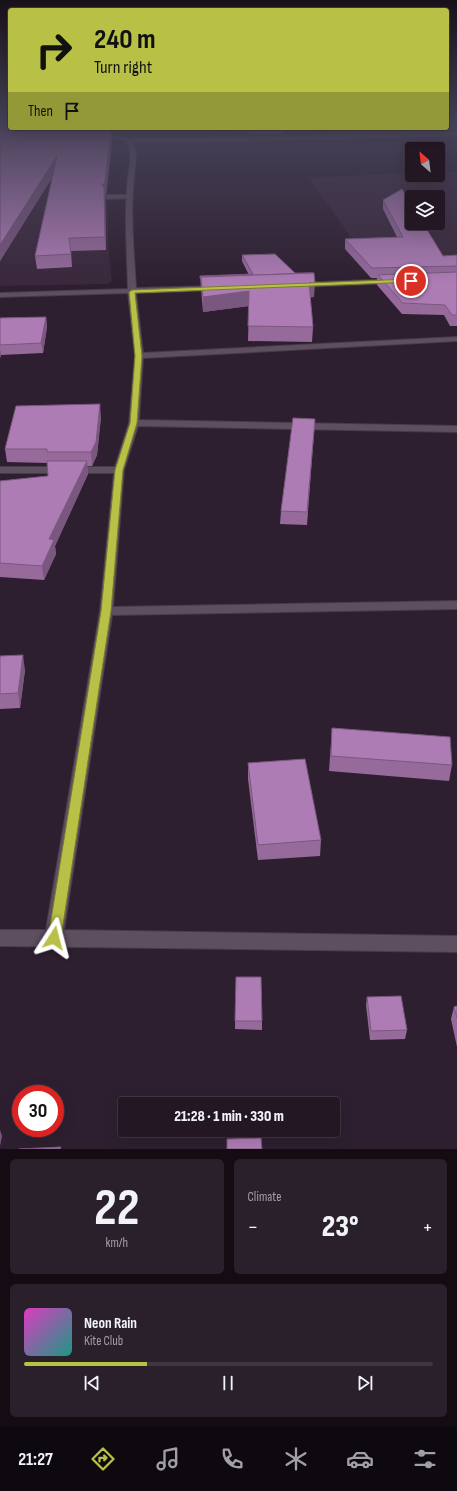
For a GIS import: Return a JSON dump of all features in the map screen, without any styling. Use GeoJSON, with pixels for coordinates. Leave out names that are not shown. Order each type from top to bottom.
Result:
{"type":"FeatureCollection","features":[{"type":"Feature","properties":{"kind":"street"},"geometry":{"type":"LineString","coordinates":[[54,938],[106,611],[119,470],[134,423],[139,356],[132,292],[129,197],[131,178]]}},
{"type":"Feature","properties":{"kind":"street"},"geometry":{"type":"LineString","coordinates":[[107,197],[129,197]]}},
{"type":"Feature","properties":{"kind":"street"},"geometry":{"type":"LineString","coordinates":[[291,285],[402,281]]}},
{"type":"Feature","properties":{"kind":"street"},"geometry":{"type":"LineString","coordinates":[[0,295],[227,288]]}},
{"type":"Feature","properties":{"kind":"street"},"geometry":{"type":"LineString","coordinates":[[139,356],[457,339]]}},
{"type":"Feature","properties":{"kind":"street"},"geometry":{"type":"LineString","coordinates":[[134,423],[457,429]]}},
{"type":"Feature","properties":{"kind":"street"},"geometry":{"type":"LineString","coordinates":[[0,470],[119,470]]}},
{"type":"Feature","properties":{"kind":"street"},"geometry":{"type":"LineString","coordinates":[[106,611],[457,605]]}},
{"type":"Feature","properties":{"kind":"street"},"geometry":{"type":"LineString","coordinates":[[0,938],[457,944]]}},
{"type":"Feature","properties":{"kind":"shaded area"},"geometry":{"type":"Polygon","coordinates":[[[0,178],[109,178],[107,197],[109,257],[112,281],[107,284],[0,286],[0,178]]]}},
{"type":"Feature","properties":{"kind":"shaded area"},"geometry":{"type":"Polygon","coordinates":[[[309,178],[405,178],[405,182],[445,182],[445,178],[457,178],[457,273],[373,268],[309,178]]]}},
{"type":"Feature","properties":{"kind":"building"},"geometry":{"type":"Polygon","coordinates":[[[0,178],[43,178],[0,245],[0,178]]]}},
{"type":"Feature","properties":{"kind":"building"},"geometry":{"type":"Polygon","coordinates":[[[52,178],[105,178],[105,182],[102,185],[104,188],[105,237],[69,238],[71,254],[35,256],[52,178]]]}},
{"type":"Feature","properties":{"kind":"building"},"geometry":{"type":"Polygon","coordinates":[[[402,189],[405,194],[405,230],[427,230],[443,256],[457,255],[457,266],[372,268],[345,239],[403,237],[383,200],[402,189]]]}},
{"type":"Feature","properties":{"kind":"building"},"geometry":{"type":"Polygon","coordinates":[[[275,254],[295,273],[313,273],[200,278],[200,276],[253,274],[242,255],[275,254]]]}},
{"type":"Feature","properties":{"kind":"building"},"geometry":{"type":"Polygon","coordinates":[[[457,272],[457,315],[452,315],[445,305],[403,303],[378,275],[457,272]]]}},
{"type":"Feature","properties":{"kind":"building"},"geometry":{"type":"Polygon","coordinates":[[[314,273],[315,283],[309,283],[313,327],[248,326],[249,291],[203,297],[201,277],[314,273]]]}},
{"type":"Feature","properties":{"kind":"building"},"geometry":{"type":"Polygon","coordinates":[[[46,317],[41,343],[0,345],[0,318],[46,317]]]}},
{"type":"Feature","properties":{"kind":"building"},"geometry":{"type":"Polygon","coordinates":[[[100,404],[96,442],[91,452],[47,452],[47,449],[5,449],[16,406],[100,404]]]}},
{"type":"Feature","properties":{"kind":"building"},"geometry":{"type":"Polygon","coordinates":[[[293,418],[315,419],[307,512],[281,511],[293,418]]]}},
{"type":"Feature","properties":{"kind":"building"},"geometry":{"type":"Polygon","coordinates":[[[47,461],[87,461],[49,539],[54,540],[42,566],[0,563],[0,481],[48,476],[47,461]]]}},
{"type":"Feature","properties":{"kind":"building"},"geometry":{"type":"Polygon","coordinates":[[[23,655],[18,693],[0,694],[0,656],[23,655]]]}},
{"type":"Feature","properties":{"kind":"building"},"geometry":{"type":"Polygon","coordinates":[[[332,728],[450,737],[452,765],[331,756],[332,728]]]}},
{"type":"Feature","properties":{"kind":"building"},"geometry":{"type":"Polygon","coordinates":[[[305,759],[321,840],[258,845],[248,763],[305,759]]]}},
{"type":"Feature","properties":{"kind":"building"},"geometry":{"type":"Polygon","coordinates":[[[236,977],[261,977],[262,1021],[235,1021],[236,977]]]}},
{"type":"Feature","properties":{"kind":"building"},"geometry":{"type":"Polygon","coordinates":[[[401,996],[407,1030],[371,1031],[367,997],[401,996]]]}},
{"type":"Feature","properties":{"kind":"building"},"geometry":{"type":"Polygon","coordinates":[[[457,1006],[457,1018],[454,1007],[457,1006]]]}},
{"type":"Feature","properties":{"kind":"building"},"geometry":{"type":"Polygon","coordinates":[[[261,1138],[262,1149],[227,1149],[227,1139],[261,1138]]]}},
{"type":"Feature","properties":{"kind":"building"},"geometry":{"type":"Polygon","coordinates":[[[61,1147],[60,1149],[19,1149],[61,1147]]]}},
{"type":"Feature","properties":{"kind":"route"},"geometry":{"type":"LineString","coordinates":[[54,938],[106,611],[119,470],[134,423],[139,356],[132,292],[411,281]]}}]}
